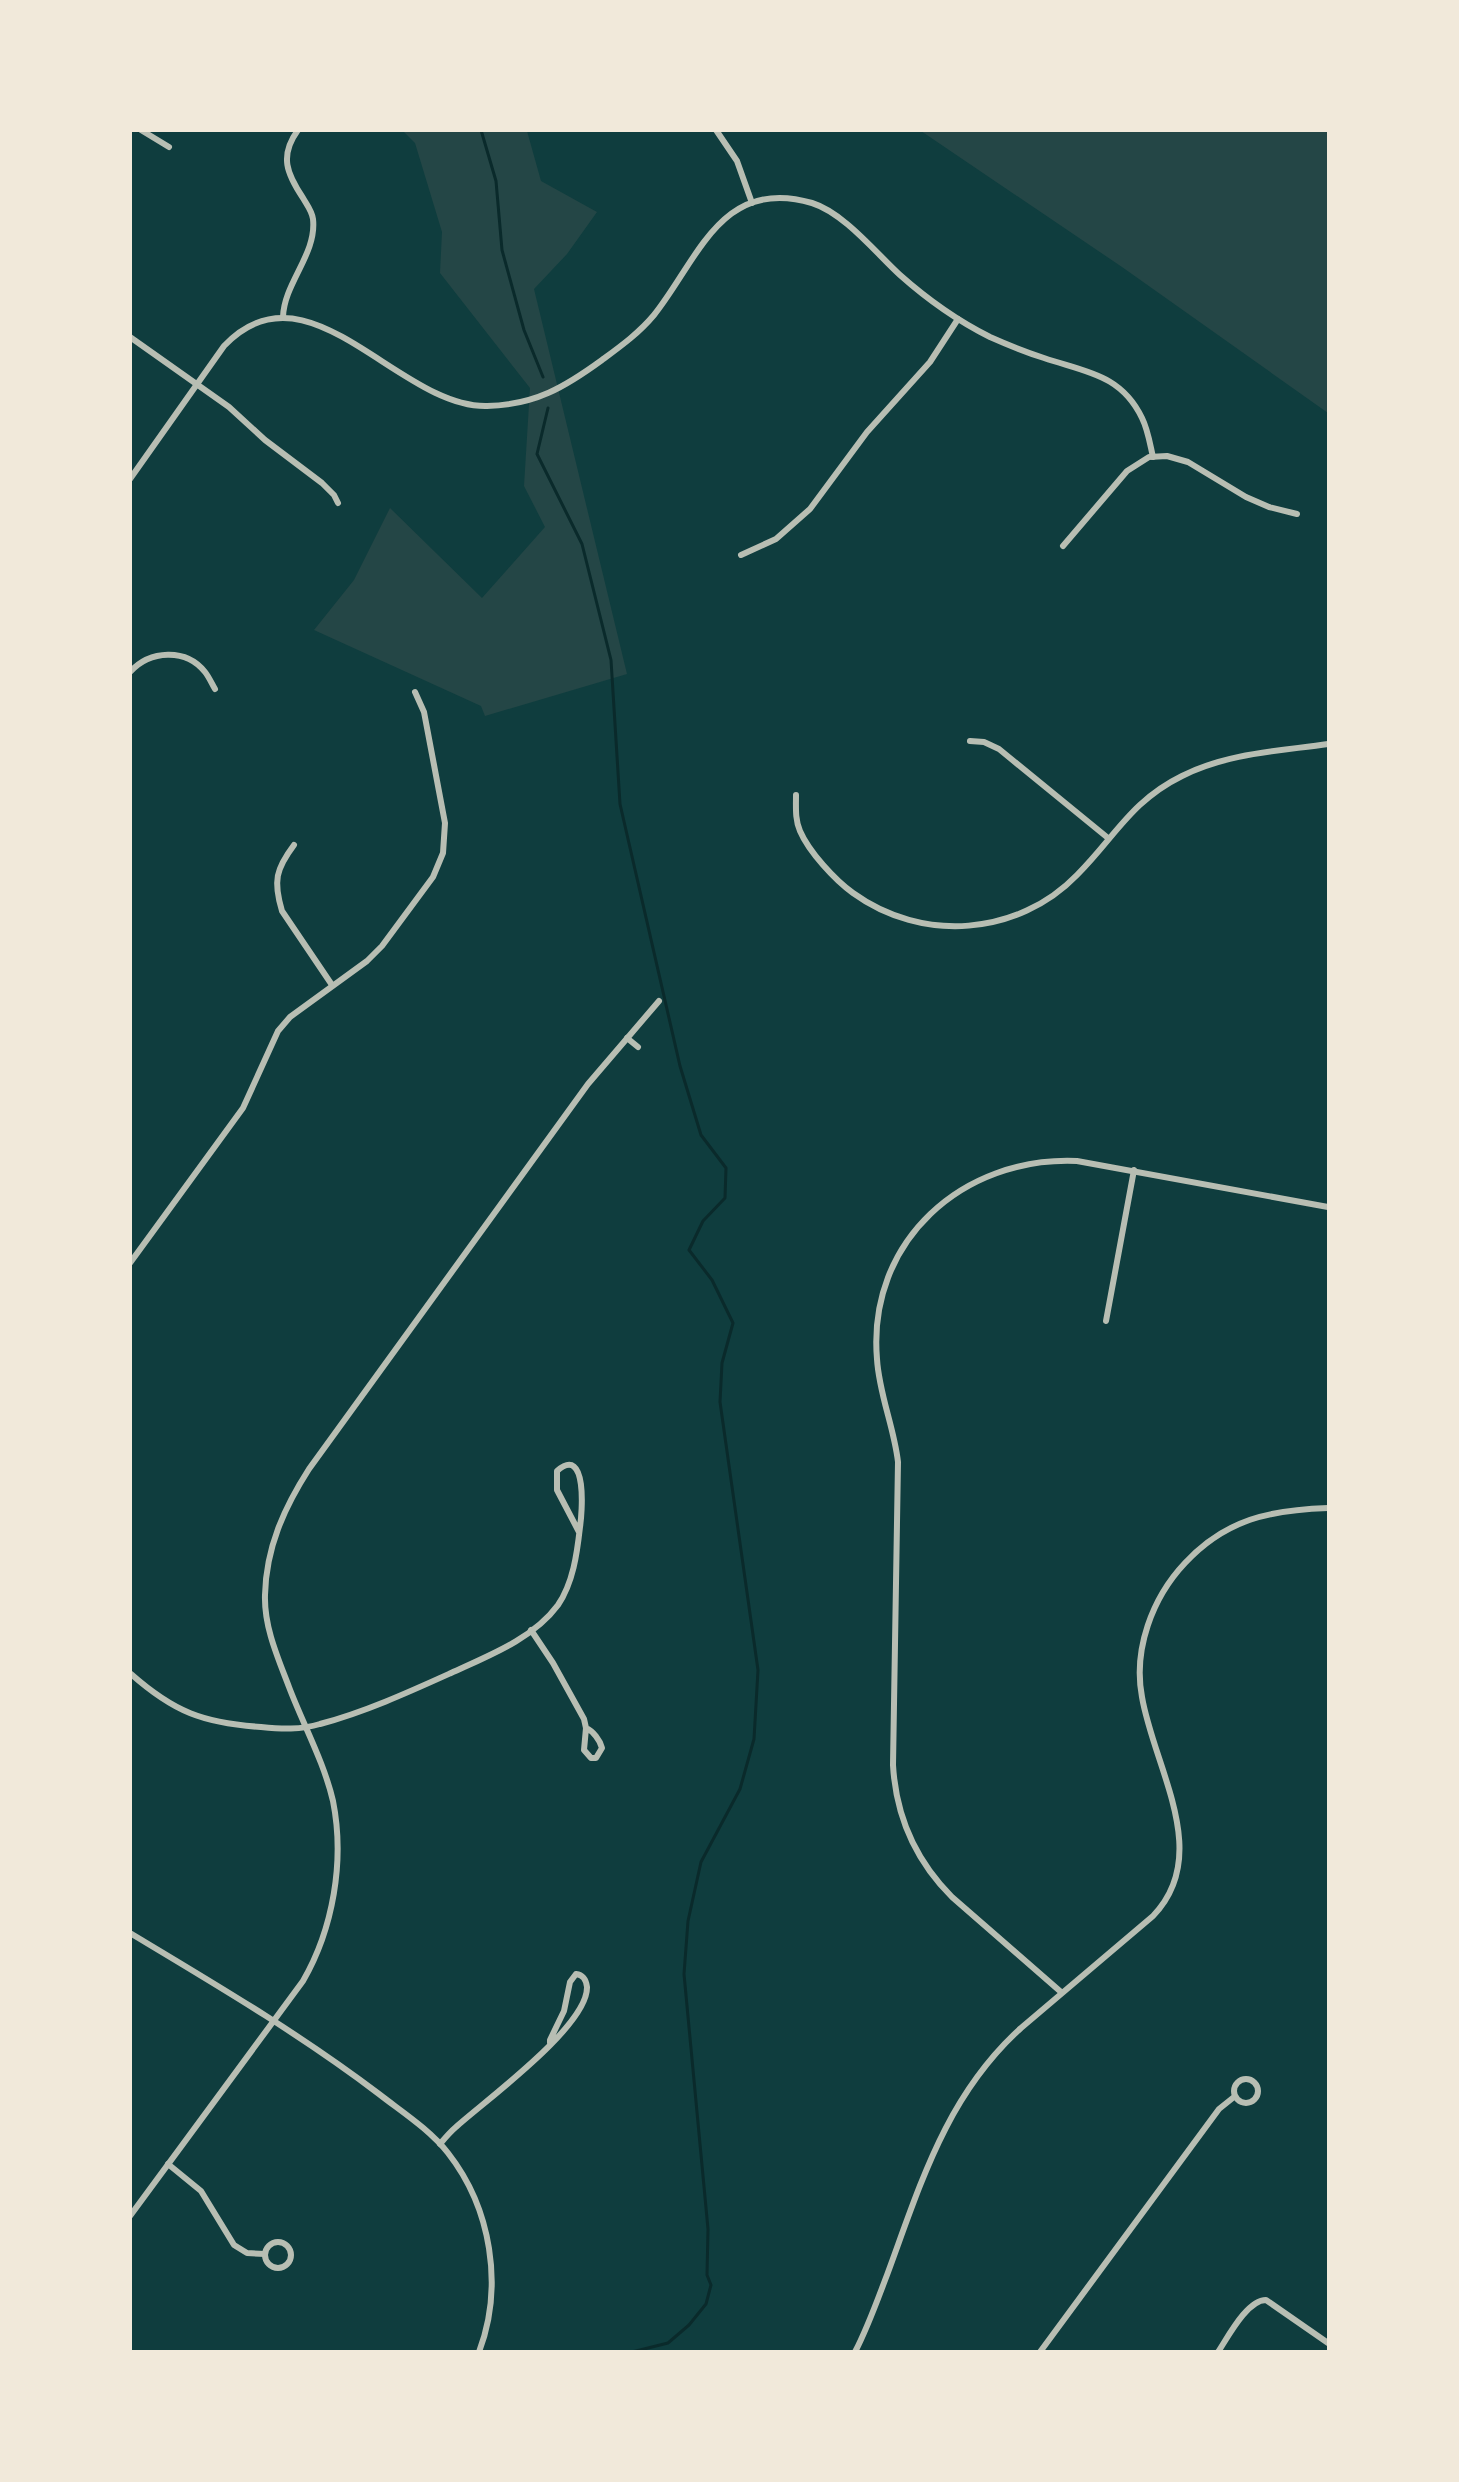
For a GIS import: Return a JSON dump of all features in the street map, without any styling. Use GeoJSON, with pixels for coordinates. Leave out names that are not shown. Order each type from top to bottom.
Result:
{"type":"FeatureCollection","features":[{"type":"Feature","properties":{"kind":"street"},"geometry":{"type":"LineString","coordinates":[[141,130],[169,147]]}},
{"type":"Feature","properties":{"kind":"street"},"geometry":{"type":"LineString","coordinates":[[283,317],[290,288],[308,248],[313,229],[312,214],[292,181],[286,160],[288,146],[298,130]]}},
{"type":"Feature","properties":{"kind":"street"},"geometry":{"type":"LineString","coordinates":[[716,130],[737,161],[753,202]]}},
{"type":"Feature","properties":{"kind":"street"},"geometry":{"type":"LineString","coordinates":[[130,479],[224,346],[254,325],[283,317],[321,325],[424,388],[447,399],[487,406],[526,401],[565,386],[632,338],[656,313],[715,227],[738,208],[753,202],[787,199],[822,207],[847,225],[915,287],[958,319],[984,334],[1028,353],[1098,375],[1119,386],[1130,398],[1142,419],[1152,457]]}},
{"type":"Feature","properties":{"kind":"street"},"geometry":{"type":"LineString","coordinates":[[741,555],[776,539],[810,509],[856,444],[925,368],[958,319]]}},
{"type":"Feature","properties":{"kind":"street"},"geometry":{"type":"LineString","coordinates":[[130,337],[229,407],[265,440],[322,483],[334,495],[338,504]]}},
{"type":"Feature","properties":{"kind":"street"},"geometry":{"type":"LineString","coordinates":[[1063,546],[1097,509],[1126,471],[1143,459],[1152,457],[1167,456],[1188,462],[1246,497],[1269,507],[1297,514]]}},
{"type":"Feature","properties":{"kind":"street"},"geometry":{"type":"LineString","coordinates":[[130,672],[144,660],[170,654],[196,664],[205,672],[214,689]]}},
{"type":"Feature","properties":{"kind":"street"},"geometry":{"type":"LineString","coordinates":[[130,1263],[243,1108],[278,1031],[290,1017],[367,961],[382,946],[434,877],[443,853],[445,823],[424,712],[416,692]]}},
{"type":"Feature","properties":{"kind":"street"},"geometry":{"type":"LineString","coordinates":[[970,741],[984,742],[999,749],[1108,838]]}},
{"type":"Feature","properties":{"kind":"street"},"geometry":{"type":"LineString","coordinates":[[796,795],[797,820],[801,833],[837,880],[867,903],[884,911],[938,926],[966,927],[994,923],[1033,908],[1064,887],[1133,810],[1156,792],[1199,768],[1228,759],[1329,744]]}},
{"type":"Feature","properties":{"kind":"street"},"geometry":{"type":"LineString","coordinates":[[294,845],[281,862],[277,872],[280,905],[332,985]]}},
{"type":"Feature","properties":{"kind":"street"},"geometry":{"type":"LineString","coordinates":[[130,2216],[303,1981],[314,1962],[328,1928],[334,1893],[336,1843],[333,1802],[323,1769],[276,1653],[265,1605],[269,1559],[285,1510],[309,1468],[582,1092],[659,1001]]}},
{"type":"Feature","properties":{"kind":"street"},"geometry":{"type":"LineString","coordinates":[[627,1038],[638,1047]]}},
{"type":"Feature","properties":{"kind":"street"},"geometry":{"type":"LineString","coordinates":[[1061,1992],[942,1888],[922,1861],[902,1821],[896,1796],[893,1765],[898,1462],[897,1446],[879,1382],[876,1358],[878,1325],[885,1287],[901,1253],[932,1212],[954,1193],[980,1178],[1044,1161],[1077,1161],[1134,1170],[1329,1207]]}},
{"type":"Feature","properties":{"kind":"street"},"geometry":{"type":"LineString","coordinates":[[1106,1321],[1134,1170]]}},
{"type":"Feature","properties":{"kind":"street"},"geometry":{"type":"LineString","coordinates":[[131,1674],[161,1700],[188,1714],[204,1719],[250,1726],[320,1725],[436,1680],[492,1654],[531,1630],[551,1613],[566,1591],[575,1560],[579,1532],[582,1510],[580,1477],[576,1469],[563,1466],[556,1471],[557,1490],[579,1532]]}},
{"type":"Feature","properties":{"kind":"street"},"geometry":{"type":"LineString","coordinates":[[855,2352],[871,2318],[933,2150],[959,2102],[994,2053],[1061,1992],[1160,1909],[1172,1890],[1180,1869],[1181,1845],[1141,1691],[1143,1645],[1158,1600],[1179,1569],[1193,1554],[1233,1526],[1282,1510],[1329,1508]]}},
{"type":"Feature","properties":{"kind":"street"},"geometry":{"type":"LineString","coordinates":[[531,1630],[553,1663],[584,1719],[586,1728],[584,1750],[591,1758],[596,1758],[602,1748],[601,1744],[591,1730],[586,1728]]}},
{"type":"Feature","properties":{"kind":"street"},"geometry":{"type":"LineString","coordinates":[[130,1933],[274,2020],[427,2130],[440,2144],[455,2163],[471,2194],[486,2231],[490,2250],[491,2291],[488,2319],[479,2352]]}},
{"type":"Feature","properties":{"kind":"street"},"geometry":{"type":"LineString","coordinates":[[440,2144],[454,2128],[494,2097],[550,2043],[575,2018],[586,1995],[587,1983],[580,1974],[576,1974],[570,1982],[566,2005],[550,2043]]}},
{"type":"Feature","properties":{"kind":"street"},"geometry":{"type":"LineString","coordinates":[[1242,2079],[1255,2082],[1258,2089],[1253,2102],[1246,2104],[1234,2097],[1233,2090],[1236,2083],[1242,2079]]}},
{"type":"Feature","properties":{"kind":"street"},"geometry":{"type":"LineString","coordinates":[[1040,2352],[1220,2109],[1234,2097]]}},
{"type":"Feature","properties":{"kind":"street"},"geometry":{"type":"LineString","coordinates":[[168,2164],[201,2192],[234,2245],[247,2253],[265,2254]]}},
{"type":"Feature","properties":{"kind":"street"},"geometry":{"type":"LineString","coordinates":[[278,2242],[288,2247],[291,2253],[287,2264],[275,2268],[266,2260],[265,2254],[267,2248],[278,2242]]}},
{"type":"Feature","properties":{"kind":"street"},"geometry":{"type":"LineString","coordinates":[[1218,2352],[1250,2307],[1260,2300],[1266,2300],[1329,2343]]}},
{"type":"Feature","properties":{"kind":"shaded area"},"geometry":{"type":"Polygon","coordinates":[[[403,131],[527,131],[541,181],[597,212],[567,254],[534,289],[627,674],[485,716],[481,706],[314,630],[354,580],[390,508],[482,598],[545,527],[524,486],[530,388],[440,273],[442,232],[415,143],[403,131]]]}},
{"type":"Feature","properties":{"kind":"shaded area"},"geometry":{"type":"Polygon","coordinates":[[[921,131],[1328,131],[1328,413],[1122,267],[921,131]]]}},
{"type":"Feature","properties":{"kind":"waterway"},"geometry":{"type":"LineString","coordinates":[[481,130],[496,181],[502,250],[524,330],[543,377]]}},
{"type":"Feature","properties":{"kind":"waterway"},"geometry":{"type":"LineString","coordinates":[[548,408],[537,454],[582,544],[611,660],[620,804],[680,1066],[701,1135],[726,1168],[725,1198],[703,1221],[689,1250],[712,1280],[733,1323],[722,1363],[720,1402],[758,1670],[754,1739],[740,1789],[701,1862],[688,1921],[684,1974],[708,2229],[707,2275],[711,2285],[706,2304],[689,2325],[668,2343],[632,2352]]}}]}
